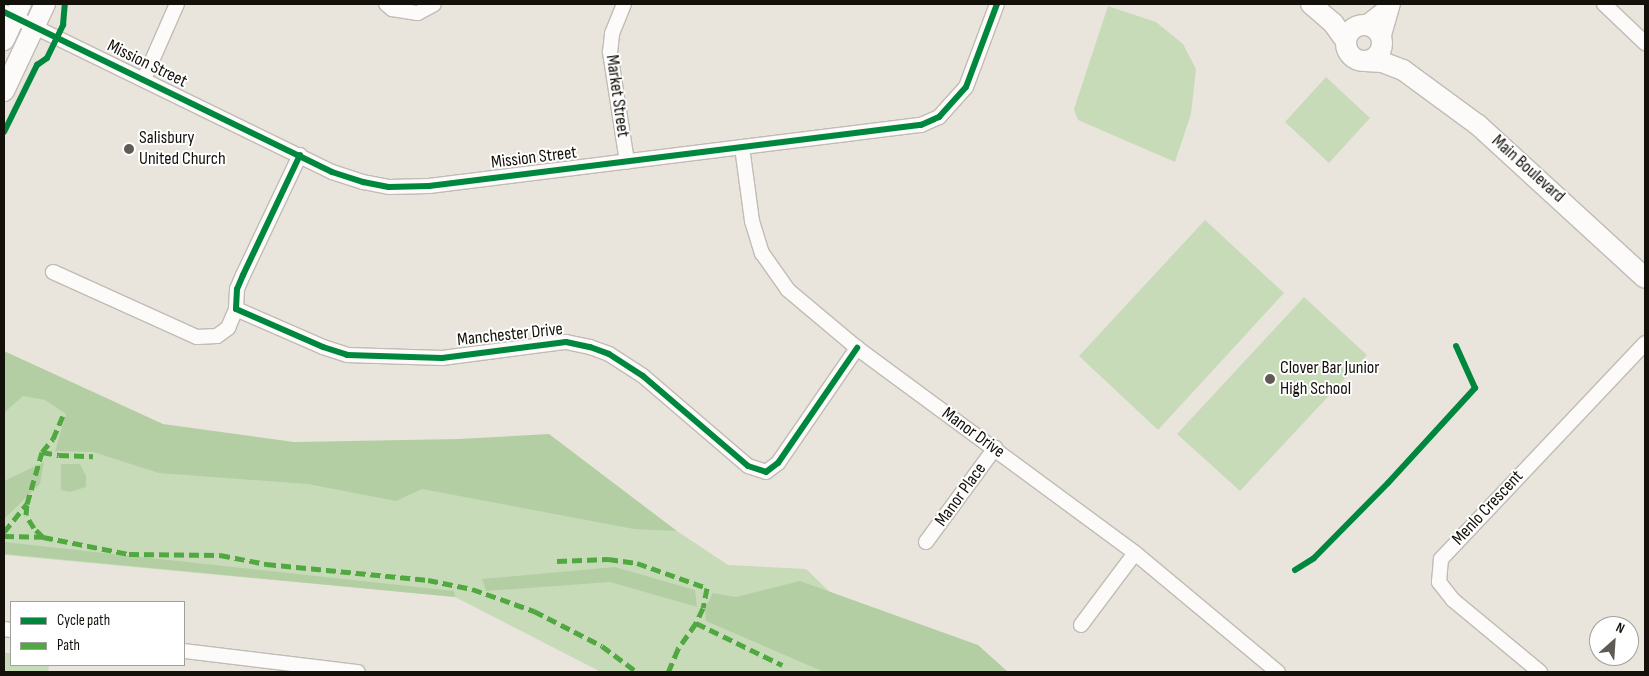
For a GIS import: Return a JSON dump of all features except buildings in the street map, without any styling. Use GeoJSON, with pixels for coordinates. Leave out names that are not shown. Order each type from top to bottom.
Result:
{"type":"FeatureCollection","features":[{"type":"Feature","properties":{"kind":"street"},"geometry":{"type":"LineString","coordinates":[[4,91],[45,4]]}},
{"type":"Feature","properties":{"kind":"street"},"geometry":{"type":"LineString","coordinates":[[144,79],[177,4]]}},
{"type":"Feature","properties":{"kind":"street"},"geometry":{"type":"LineString","coordinates":[[386,4],[392,9],[418,13],[434,4]]}},
{"type":"Feature","properties":{"kind":"street","name":"Market Street"},"geometry":{"type":"LineString","coordinates":[[624,4],[612,34],[610,52],[627,162]]}},
{"type":"Feature","properties":{"kind":"street","name":"Mission Street"},"geometry":{"type":"LineString","coordinates":[[13,11],[35,27],[332,172],[363,182],[390,187],[429,186],[921,124],[939,117],[966,87],[997,4]]}},
{"type":"Feature","properties":{"kind":"street"},"geometry":{"type":"LineString","coordinates":[[1346,41],[1351,30],[1362,25],[1392,4]]}},
{"type":"Feature","properties":{"kind":"street"},"geometry":{"type":"LineString","coordinates":[[1365,61],[1375,57],[1382,42],[1392,4]]}},
{"type":"Feature","properties":{"kind":"street"},"geometry":{"type":"LineString","coordinates":[[1604,4],[1645,43]]}},
{"type":"Feature","properties":{"kind":"street","name":"Main Boulevard"},"geometry":{"type":"LineString","coordinates":[[1317,9],[1348,23],[1376,30],[1382,42],[1403,70]]}},
{"type":"Feature","properties":{"kind":"street","name":"Main Boulevard"},"geometry":{"type":"LineString","coordinates":[[1317,9],[1346,41],[1351,55],[1365,61],[1382,62],[1403,70],[1491,135],[1645,278]]}},
{"type":"Feature","properties":{"kind":"street"},"geometry":{"type":"LineString","coordinates":[[4,40],[13,11]]}},
{"type":"Feature","properties":{"kind":"street","name":"Manor Drive"},"geometry":{"type":"LineString","coordinates":[[742,147],[752,221],[762,253],[788,290],[858,348],[1135,553],[1278,672]]}},
{"type":"Feature","properties":{"kind":"street"},"geometry":{"type":"LineString","coordinates":[[54,272],[197,337],[217,336],[228,328],[236,309],[237,289],[300,155]]}},
{"type":"Feature","properties":{"kind":"street","name":"Manchester Drive"},"geometry":{"type":"LineString","coordinates":[[236,309],[323,347],[347,354],[442,358],[566,342],[590,346],[608,354],[643,376],[748,466],[766,472],[778,463],[858,348]]}},
{"type":"Feature","properties":{"kind":"street","name":"Menlo Crescent"},"geometry":{"type":"LineString","coordinates":[[1540,672],[1453,600],[1439,582],[1441,558],[1645,343]]}},
{"type":"Feature","properties":{"kind":"street","name":"Manor Place"},"geometry":{"type":"LineString","coordinates":[[926,542],[995,448]]}},
{"type":"Feature","properties":{"kind":"street"},"geometry":{"type":"LineString","coordinates":[[1081,625],[1135,553]]}},
{"type":"Feature","properties":{"kind":"street"},"geometry":{"type":"LineString","coordinates":[[185,651],[337,671],[358,672]]}},
{"type":"Feature","properties":{"kind":"green space"},"geometry":{"type":"Polygon","coordinates":[[[1108,6],[1156,22],[1183,44],[1196,69],[1191,114],[1175,162],[1078,120],[1074,109],[1108,6]]]}},
{"type":"Feature","properties":{"kind":"green space"},"geometry":{"type":"Polygon","coordinates":[[[1326,77],[1370,118],[1329,163],[1285,122],[1326,77]]]}},
{"type":"Feature","properties":{"kind":"green space"},"geometry":{"type":"Polygon","coordinates":[[[1205,220],[1284,293],[1158,430],[1079,356],[1205,220]]]}},
{"type":"Feature","properties":{"kind":"green space"},"geometry":{"type":"Polygon","coordinates":[[[1304,297],[1367,355],[1240,491],[1177,434],[1304,297]]]}},
{"type":"Feature","properties":{"kind":"green space"},"geometry":{"type":"Polygon","coordinates":[[[4,351],[163,424],[294,442],[459,439],[549,434],[677,531],[634,529],[422,489],[396,501],[308,484],[159,473],[93,452],[55,451],[66,414],[45,400],[23,396],[4,413],[4,351]]]}},
{"type":"Feature","properties":{"kind":"green space"},"geometry":{"type":"Polygon","coordinates":[[[4,361],[150,436],[677,531],[728,565],[806,569],[890,650],[990,672],[601,672],[455,597],[5,555],[4,561],[4,361]]]}},
{"type":"Feature","properties":{"kind":"green space"},"geometry":{"type":"Polygon","coordinates":[[[44,462],[40,484],[4,519],[4,481],[44,462]]]}},
{"type":"Feature","properties":{"kind":"green space"},"geometry":{"type":"Polygon","coordinates":[[[61,464],[80,464],[86,476],[86,487],[70,492],[61,490],[61,464]]]}},
{"type":"Feature","properties":{"kind":"green space"},"geometry":{"type":"Polygon","coordinates":[[[4,542],[454,591],[455,597],[5,554],[4,542]]]}},
{"type":"Feature","properties":{"kind":"green space"},"geometry":{"type":"Polygon","coordinates":[[[615,567],[695,590],[697,607],[610,582],[486,591],[482,579],[615,567]]]}},
{"type":"Feature","properties":{"kind":"green space"},"geometry":{"type":"Polygon","coordinates":[[[800,581],[978,645],[1008,672],[824,672],[706,621],[705,608],[713,593],[736,597],[800,581]]]}},
{"type":"Feature","properties":{"kind":"green space"},"geometry":{"type":"Polygon","coordinates":[[[4,653],[10,653],[10,666],[49,666],[48,672],[4,672],[4,653]]]}},
{"type":"Feature","properties":{"kind":"marked path"},"geometry":{"type":"LineString","coordinates":[[43,537],[34,528],[26,515],[27,504],[42,452],[53,439],[63,416]]}},
{"type":"Feature","properties":{"kind":"marked path"},"geometry":{"type":"LineString","coordinates":[[42,452],[59,455],[93,456]]}},
{"type":"Feature","properties":{"kind":"marked path"},"geometry":{"type":"LineString","coordinates":[[4,532],[27,504]]}},
{"type":"Feature","properties":{"kind":"marked path"},"geometry":{"type":"LineString","coordinates":[[4,536],[43,537],[129,554],[220,555],[266,564],[428,580],[472,589],[534,611],[602,646],[637,672]]}},
{"type":"Feature","properties":{"kind":"marked path"},"geometry":{"type":"LineString","coordinates":[[557,561],[608,559],[637,563],[707,588],[703,608],[696,623],[678,649],[668,672]]}},
{"type":"Feature","properties":{"kind":"marked path"},"geometry":{"type":"LineString","coordinates":[[696,623],[782,665]]}},
{"type":"Feature","properties":{"kind":"cycle path"},"geometry":{"type":"LineString","coordinates":[[4,132],[37,65],[47,58],[63,25],[65,4]]}},
{"type":"Feature","properties":{"kind":"cycle path"},"geometry":{"type":"LineString","coordinates":[[4,12],[332,172],[363,182],[389,187],[429,186],[921,125],[939,117],[966,87],[997,4]]}},
{"type":"Feature","properties":{"kind":"cycle path"},"geometry":{"type":"LineString","coordinates":[[300,155],[237,289],[236,309],[323,347],[347,355],[442,358],[566,342],[590,347],[609,354],[643,376],[748,466],[766,472],[778,463],[857,348]]}},
{"type":"Feature","properties":{"kind":"cycle path"},"geometry":{"type":"LineString","coordinates":[[1295,570],[1314,558],[1388,483],[1475,388],[1456,346]]}},
{"type":"Feature","properties":{"kind":"place","name":"Salisbury United Church"},"geometry":{"type":"Point","coordinates":[129,149]}},
{"type":"Feature","properties":{"kind":"place","name":"Clover Bar Junior High School"},"geometry":{"type":"Point","coordinates":[1270,379]}}]}
